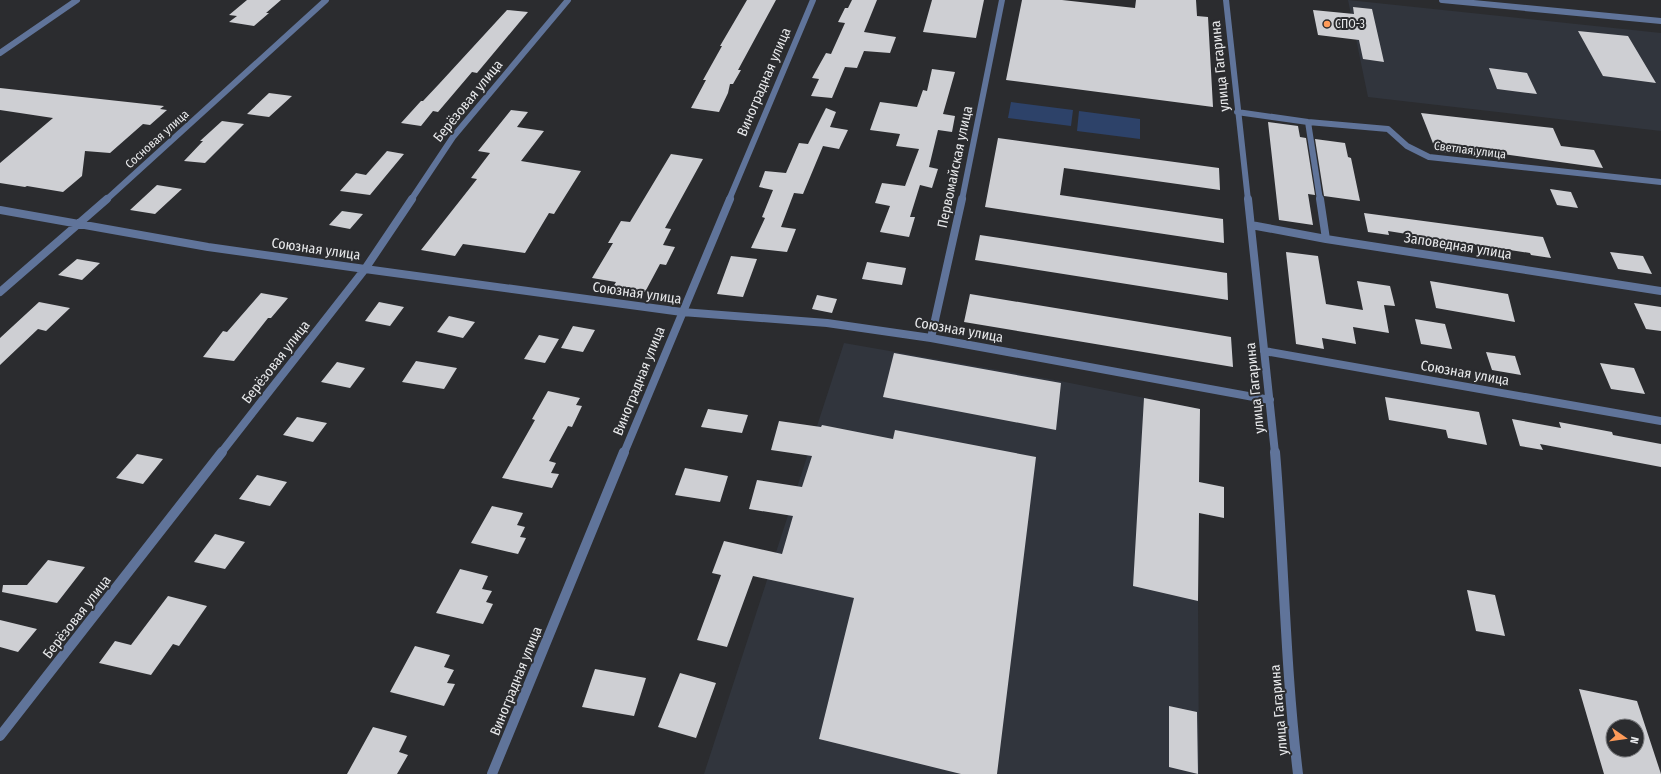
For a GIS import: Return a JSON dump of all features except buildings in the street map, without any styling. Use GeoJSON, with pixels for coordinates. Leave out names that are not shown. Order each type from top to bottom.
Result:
{"type":"FeatureCollection","features":[{"type":"Feature","properties":{"kind":"street"},"geometry":{"type":"LineString","coordinates":[[0,53],[77,0]]}},
{"type":"Feature","properties":{"kind":"street","name":"Сосновая улица"},"geometry":{"type":"LineString","coordinates":[[0,292],[79,224],[326,0]]}},
{"type":"Feature","properties":{"kind":"street","name":"Берёзовая улица"},"geometry":{"type":"LineString","coordinates":[[0,736],[365,269],[453,137],[568,0]]}},
{"type":"Feature","properties":{"kind":"street","name":"Виноградная улица"},"geometry":{"type":"LineString","coordinates":[[492,774],[682,312],[813,0]]}},
{"type":"Feature","properties":{"kind":"street","name":"Первомайская улица"},"geometry":{"type":"LineString","coordinates":[[932,338],[969,167],[1002,0]]}},
{"type":"Feature","properties":{"kind":"street","name":"улица Гагарина"},"geometry":{"type":"LineString","coordinates":[[1226,0],[1237,112],[1270,400],[1281,522],[1292,724],[1298,774]]}},
{"type":"Feature","properties":{"kind":"street"},"geometry":{"type":"LineString","coordinates":[[1442,0],[1661,21]]}},
{"type":"Feature","properties":{"kind":"street","name":"Светлая улица"},"geometry":{"type":"LineString","coordinates":[[1237,112],[1308,122],[1388,129],[1413,151],[1429,157],[1661,182]]}},
{"type":"Feature","properties":{"kind":"street"},"geometry":{"type":"LineString","coordinates":[[1308,122],[1326,239]]}},
{"type":"Feature","properties":{"kind":"street","name":"Союзная улица"},"geometry":{"type":"LineString","coordinates":[[0,210],[233,251],[682,312],[828,323],[932,338],[1270,400]]}},
{"type":"Feature","properties":{"kind":"street","name":"Заповедная улица"},"geometry":{"type":"LineString","coordinates":[[1251,225],[1326,239],[1661,290]]}},
{"type":"Feature","properties":{"kind":"street","name":"Союзная улица"},"geometry":{"type":"LineString","coordinates":[[1264,350],[1661,421]]}},
{"type":"Feature","properties":{"kind":"shaded area"},"geometry":{"type":"Polygon","coordinates":[[[1348,0],[1661,33],[1661,131],[1368,97],[1348,0]]]}},
{"type":"Feature","properties":{"kind":"shaded area"},"geometry":{"type":"Polygon","coordinates":[[[1011,102],[1073,110],[1071,126],[1008,118],[1011,102]]]}},
{"type":"Feature","properties":{"kind":"shaded area"},"geometry":{"type":"Polygon","coordinates":[[[1079,111],[1140,119],[1140,139],[1077,131],[1079,111]]]}},
{"type":"Feature","properties":{"kind":"shaded area"},"geometry":{"type":"Polygon","coordinates":[[[844,343],[1060,381],[1200,409],[1198,601],[1199,774],[704,774],[844,343]]]}},
{"type":"Feature","properties":{"kind":"place","name":"СПО-3"},"geometry":{"type":"Point","coordinates":[1327,24]}}]}
